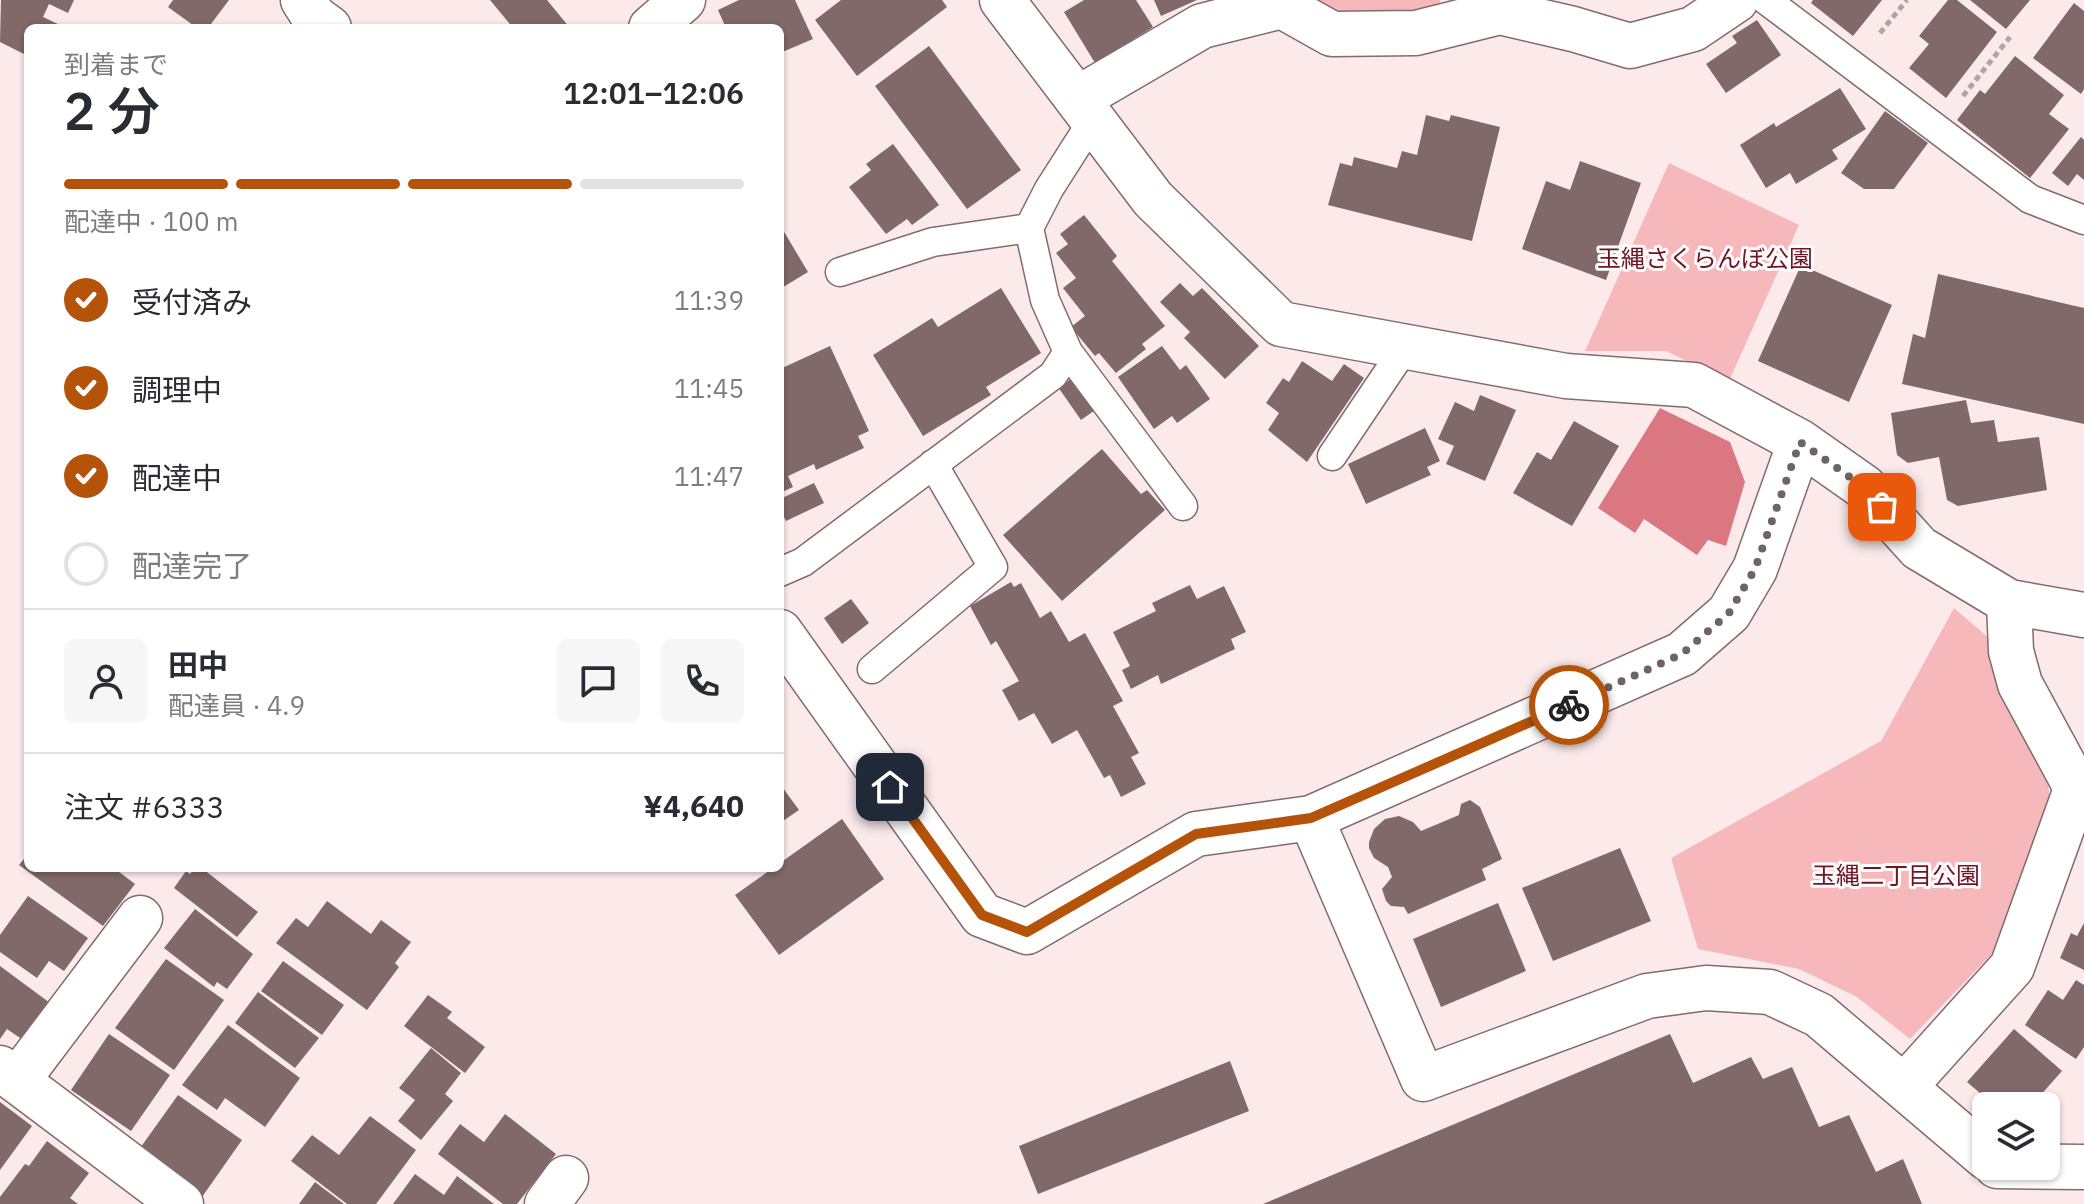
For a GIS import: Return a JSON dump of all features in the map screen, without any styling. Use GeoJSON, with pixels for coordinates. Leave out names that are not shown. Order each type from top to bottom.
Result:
{"type":"FeatureCollection","features":[{"type":"Feature","properties":{"kind":"street"},"geometry":{"type":"LineString","coordinates":[[303,0],[314,17],[324,24]]}},
{"type":"Feature","properties":{"kind":"street"},"geometry":{"type":"LineString","coordinates":[[656,24],[683,0]]}},
{"type":"Feature","properties":{"kind":"street"},"geometry":{"type":"LineString","coordinates":[[1002,0],[1153,199],[1281,324],[1566,376],[1694,385],[1800,442],[1864,487],[1919,548],[2009,602],[2084,615]]}},
{"type":"Feature","properties":{"kind":"street"},"geometry":{"type":"LineString","coordinates":[[1085,109],[1202,26],[1282,3],[1332,34],[1416,33],[1500,12],[1630,46],[1693,29],[1736,0]]}},
{"type":"Feature","properties":{"kind":"street"},"geometry":{"type":"LineString","coordinates":[[784,638],[982,915],[1027,932],[1196,834],[1311,818],[1682,654],[1729,613],[1755,569],[1800,442]]}},
{"type":"Feature","properties":{"kind":"street"},"geometry":{"type":"LineString","coordinates":[[1904,1087],[2012,967],[2075,792],[2072,780],[2020,684],[2011,651],[2009,602]]}},
{"type":"Feature","properties":{"kind":"street"},"geometry":{"type":"LineString","coordinates":[[1311,818],[1423,1079],[1647,996],[1706,988],[1770,992],[1819,1015],[1972,1145]]}},
{"type":"Feature","properties":{"kind":"street"},"geometry":{"type":"LineString","coordinates":[[140,918],[8,1075],[181,1204]]}},
{"type":"Feature","properties":{"kind":"street"},"geometry":{"type":"LineString","coordinates":[[2060,1167],[2084,1167]]}},
{"type":"Feature","properties":{"kind":"lane"},"geometry":{"type":"LineString","coordinates":[[1766,0],[2030,199],[2084,220]]}},
{"type":"Feature","properties":{"kind":"lane"},"geometry":{"type":"LineString","coordinates":[[1085,109],[1029,228],[1045,300],[1068,352],[1183,506]]}},
{"type":"Feature","properties":{"kind":"lane"},"geometry":{"type":"LineString","coordinates":[[840,272],[933,242],[1029,228]]}},
{"type":"Feature","properties":{"kind":"lane"},"geometry":{"type":"LineString","coordinates":[[1332,456],[1406,346]]}},
{"type":"Feature","properties":{"kind":"lane"},"geometry":{"type":"LineString","coordinates":[[784,570],[803,562],[1053,375],[1068,352]]}},
{"type":"Feature","properties":{"kind":"lane"},"geometry":{"type":"LineString","coordinates":[[872,669],[993,567],[933,464]]}},
{"type":"Feature","properties":{"kind":"path"},"geometry":{"type":"LineString","coordinates":[[1937,128],[2010,37]]}},
{"type":"Feature","properties":{"kind":"green space"},"geometry":{"type":"Polygon","coordinates":[[[1305,0],[1440,0],[1440,9],[1360,23],[1305,0]]]}},
{"type":"Feature","properties":{"kind":"green space","name":"玉縄さくらんぼ公園"},"geometry":{"type":"Polygon","coordinates":[[[1669,163],[1799,225],[1729,381],[1666,351],[1585,351],[1669,163]]]}},
{"type":"Feature","properties":{"kind":"green space","name":"玉縄二丁目公園"},"geometry":{"type":"Polygon","coordinates":[[[1954,608],[1990,639],[2046,768],[2052,816],[2007,938],[1910,1039],[1857,997],[1799,969],[1698,949],[1671,858],[1881,741],[1954,608]]]}},
{"type":"Feature","properties":{"kind":"shaded area"},"geometry":{"type":"Polygon","coordinates":[[[1660,408],[1730,442],[1745,482],[1726,546],[1708,540],[1697,555],[1644,519],[1635,533],[1598,508],[1660,408]]]}},
{"type":"Feature","properties":{"kind":"building"},"geometry":{"type":"Polygon","coordinates":[[[1,0],[74,0],[68,13],[49,4],[43,17],[58,24],[24,24],[24,54],[0,42],[1,0]]]}},
{"type":"Feature","properties":{"kind":"building"},"geometry":{"type":"Polygon","coordinates":[[[173,0],[229,0],[211,24],[191,24],[168,7],[173,0]]]}},
{"type":"Feature","properties":{"kind":"building"},"geometry":{"type":"Polygon","coordinates":[[[490,0],[547,0],[567,24],[510,24],[490,0]]]}},
{"type":"Feature","properties":{"kind":"building"},"geometry":{"type":"Polygon","coordinates":[[[739,0],[795,0],[813,39],[784,51],[784,24],[724,24],[718,10],[739,0]]]}},
{"type":"Feature","properties":{"kind":"building"},"geometry":{"type":"Polygon","coordinates":[[[841,0],[942,0],[947,7],[857,76],[815,20],[841,0]]]}},
{"type":"Feature","properties":{"kind":"building"},"geometry":{"type":"Polygon","coordinates":[[[1084,0],[1136,0],[1153,27],[1095,63],[1064,12],[1084,0]]]}},
{"type":"Feature","properties":{"kind":"building"},"geometry":{"type":"Polygon","coordinates":[[[1154,0],[1197,0],[1161,16],[1154,0]]]}},
{"type":"Feature","properties":{"kind":"building"},"geometry":{"type":"Polygon","coordinates":[[[1813,0],[1882,0],[1853,36],[1811,3],[1813,0]]]}},
{"type":"Feature","properties":{"kind":"building"},"geometry":{"type":"Polygon","coordinates":[[[1948,0],[1957,0],[1997,32],[1946,98],[1909,68],[1929,44],[1919,36],[1948,0]]]}},
{"type":"Feature","properties":{"kind":"building"},"geometry":{"type":"Polygon","coordinates":[[[1970,0],[2030,0],[2006,29],[1970,0]]]}},
{"type":"Feature","properties":{"kind":"building"},"geometry":{"type":"Polygon","coordinates":[[[2074,3],[2084,11],[2084,89],[2081,94],[2033,58],[2074,3]]]}},
{"type":"Feature","properties":{"kind":"building"},"geometry":{"type":"Polygon","coordinates":[[[1757,20],[1781,55],[1726,93],[1706,64],[1737,43],[1732,36],[1757,20]]]}},
{"type":"Feature","properties":{"kind":"building"},"geometry":{"type":"Polygon","coordinates":[[[929,46],[1021,170],[967,209],[875,86],[929,46]]]}},
{"type":"Feature","properties":{"kind":"building"},"geometry":{"type":"Polygon","coordinates":[[[2015,56],[2064,95],[2049,114],[2069,129],[2030,178],[1957,120],[1980,90],[1985,94],[2015,56]]]}},
{"type":"Feature","properties":{"kind":"building"},"geometry":{"type":"Polygon","coordinates":[[[1840,88],[1866,129],[1832,150],[1838,159],[1796,184],[1790,173],[1766,188],[1740,145],[1840,88]]]}},
{"type":"Feature","properties":{"kind":"building"},"geometry":{"type":"Polygon","coordinates":[[[1885,111],[1928,143],[1894,189],[1864,189],[1841,173],[1885,111]]]}},
{"type":"Feature","properties":{"kind":"building"},"geometry":{"type":"Polygon","coordinates":[[[1426,115],[1449,121],[1451,115],[1500,127],[1472,241],[1328,205],[1340,163],[1352,166],[1354,157],[1397,168],[1402,151],[1417,155],[1426,115]]]}},
{"type":"Feature","properties":{"kind":"building"},"geometry":{"type":"Polygon","coordinates":[[[2081,137],[2084,140],[2084,180],[2077,174],[2068,186],[2052,173],[2081,137]]]}},
{"type":"Feature","properties":{"kind":"building"},"geometry":{"type":"Polygon","coordinates":[[[893,144],[939,205],[912,225],[907,219],[886,234],[849,187],[871,170],[866,164],[893,144]]]}},
{"type":"Feature","properties":{"kind":"building"},"geometry":{"type":"Polygon","coordinates":[[[1580,161],[1641,183],[1606,280],[1522,249],[1546,181],[1570,190],[1580,161]]]}},
{"type":"Feature","properties":{"kind":"building"},"geometry":{"type":"Polygon","coordinates":[[[1084,215],[1117,256],[1112,261],[1165,326],[1142,344],[1146,349],[1116,373],[1099,353],[1095,356],[1071,327],[1085,316],[1063,288],[1076,278],[1056,253],[1068,244],[1060,234],[1084,215]]]}},
{"type":"Feature","properties":{"kind":"building"},"geometry":{"type":"Polygon","coordinates":[[[784,232],[808,272],[784,287],[784,232]]]}},
{"type":"Feature","properties":{"kind":"building"},"geometry":{"type":"Polygon","coordinates":[[[1801,265],[1892,305],[1849,402],[1758,361],[1801,265]]]}},
{"type":"Feature","properties":{"kind":"building"},"geometry":{"type":"Polygon","coordinates":[[[1938,274],[2084,308],[2084,424],[1902,384],[1913,334],[1925,338],[1938,274]]]}},
{"type":"Feature","properties":{"kind":"building"},"geometry":{"type":"Polygon","coordinates":[[[1180,283],[1193,296],[1202,288],[1259,346],[1225,379],[1184,338],[1190,332],[1160,302],[1180,283]]]}},
{"type":"Feature","properties":{"kind":"building"},"geometry":{"type":"Polygon","coordinates":[[[1001,288],[1041,353],[986,387],[991,395],[923,436],[873,355],[932,318],[938,327],[1001,288]]]}},
{"type":"Feature","properties":{"kind":"building"},"geometry":{"type":"Polygon","coordinates":[[[830,346],[869,431],[858,436],[864,448],[816,470],[814,464],[788,476],[793,487],[784,491],[784,367],[830,346]]]}},
{"type":"Feature","properties":{"kind":"building"},"geometry":{"type":"Polygon","coordinates":[[[1162,346],[1180,370],[1186,365],[1210,399],[1177,423],[1172,416],[1154,429],[1118,377],[1162,346]]]}},
{"type":"Feature","properties":{"kind":"building"},"geometry":{"type":"Polygon","coordinates":[[[1302,361],[1332,381],[1344,364],[1364,378],[1307,462],[1268,430],[1279,413],[1266,403],[1283,378],[1289,382],[1302,361]]]}},
{"type":"Feature","properties":{"kind":"building"},"geometry":{"type":"Polygon","coordinates":[[[1076,376],[1098,408],[1081,420],[1058,387],[1076,376]]]}},
{"type":"Feature","properties":{"kind":"building"},"geometry":{"type":"Polygon","coordinates":[[[1480,395],[1516,410],[1485,481],[1446,464],[1454,446],[1438,439],[1455,402],[1474,411],[1480,395]]]}},
{"type":"Feature","properties":{"kind":"building"},"geometry":{"type":"Polygon","coordinates":[[[1966,400],[1971,423],[1994,420],[1998,442],[2039,437],[2047,490],[1958,506],[1947,500],[1939,457],[1908,463],[1897,455],[1891,413],[1966,400]]]}},
{"type":"Feature","properties":{"kind":"building"},"geometry":{"type":"Polygon","coordinates":[[[1574,421],[1619,446],[1572,526],[1513,493],[1537,452],[1551,460],[1574,421]]]}},
{"type":"Feature","properties":{"kind":"building"},"geometry":{"type":"Polygon","coordinates":[[[1425,428],[1440,461],[1427,467],[1431,475],[1366,504],[1348,464],[1425,428]]]}},
{"type":"Feature","properties":{"kind":"building"},"geometry":{"type":"Polygon","coordinates":[[[1102,449],[1141,494],[1147,490],[1165,510],[1062,601],[1003,535],[1102,449]]]}},
{"type":"Feature","properties":{"kind":"building"},"geometry":{"type":"Polygon","coordinates":[[[814,483],[824,503],[786,521],[784,497],[814,483]]]}},
{"type":"Feature","properties":{"kind":"building"},"geometry":{"type":"Polygon","coordinates":[[[1011,582],[1014,587],[1021,583],[1040,618],[1051,611],[1069,642],[1085,633],[1123,701],[1113,706],[1139,753],[1131,757],[1146,784],[1121,797],[1110,775],[1104,778],[1077,730],[1052,744],[1034,713],[1019,721],[1002,690],[1019,681],[996,641],[991,645],[970,606],[1011,582]]]}},
{"type":"Feature","properties":{"kind":"building"},"geometry":{"type":"Polygon","coordinates":[[[1190,585],[1197,599],[1224,586],[1246,632],[1231,639],[1235,649],[1161,684],[1158,675],[1131,689],[1122,670],[1130,666],[1113,632],[1156,611],[1152,603],[1190,585]]]}},
{"type":"Feature","properties":{"kind":"building"},"geometry":{"type":"Polygon","coordinates":[[[851,599],[869,623],[842,644],[824,618],[851,599]]]}},
{"type":"Feature","properties":{"kind":"building"},"geometry":{"type":"Polygon","coordinates":[[[784,789],[799,810],[784,820],[784,789]]]}},
{"type":"Feature","properties":{"kind":"building"},"geometry":{"type":"Polygon","coordinates":[[[1470,800],[1480,807],[1502,859],[1482,869],[1486,880],[1408,914],[1404,907],[1391,906],[1382,889],[1392,877],[1388,867],[1374,858],[1369,848],[1374,829],[1385,819],[1399,816],[1413,822],[1421,831],[1459,815],[1461,804],[1470,800]]]}},
{"type":"Feature","properties":{"kind":"building"},"geometry":{"type":"Polygon","coordinates":[[[842,819],[884,879],[779,955],[735,895],[767,872],[784,872],[784,860],[842,819]]]}},
{"type":"Feature","properties":{"kind":"building"},"geometry":{"type":"Polygon","coordinates":[[[1620,848],[1651,921],[1553,961],[1522,888],[1620,848]]]}},
{"type":"Feature","properties":{"kind":"building"},"geometry":{"type":"Polygon","coordinates":[[[29,872],[119,872],[135,884],[103,926],[29,872]]]}},
{"type":"Feature","properties":{"kind":"building"},"geometry":{"type":"Polygon","coordinates":[[[185,872],[207,872],[258,912],[237,937],[174,888],[185,872]]]}},
{"type":"Feature","properties":{"kind":"building"},"geometry":{"type":"Polygon","coordinates":[[[28,896],[88,938],[64,971],[49,961],[37,978],[0,952],[0,935],[28,896]]]}},
{"type":"Feature","properties":{"kind":"building"},"geometry":{"type":"Polygon","coordinates":[[[327,901],[371,934],[381,920],[411,942],[395,963],[399,967],[367,1010],[276,943],[296,918],[308,927],[327,901]]]}},
{"type":"Feature","properties":{"kind":"building"},"geometry":{"type":"Polygon","coordinates":[[[1498,903],[1526,971],[1441,1007],[1413,939],[1498,903]]]}},
{"type":"Feature","properties":{"kind":"building"},"geometry":{"type":"Polygon","coordinates":[[[195,909],[253,954],[227,989],[217,982],[214,987],[164,948],[195,909]]]}},
{"type":"Feature","properties":{"kind":"building"},"geometry":{"type":"Polygon","coordinates":[[[2084,923],[2084,970],[2060,958],[2071,933],[2077,936],[2084,923]]]}},
{"type":"Feature","properties":{"kind":"building"},"geometry":{"type":"Polygon","coordinates":[[[166,959],[224,1000],[174,1070],[115,1028],[166,959]]]}},
{"type":"Feature","properties":{"kind":"building"},"geometry":{"type":"Polygon","coordinates":[[[283,961],[344,1005],[322,1035],[261,991],[283,961]]]}},
{"type":"Feature","properties":{"kind":"building"},"geometry":{"type":"Polygon","coordinates":[[[0,966],[50,1003],[23,1040],[7,1029],[0,1039],[0,966]]]}},
{"type":"Feature","properties":{"kind":"building"},"geometry":{"type":"Polygon","coordinates":[[[2076,980],[2084,985],[2084,1047],[2076,1059],[2025,1025],[2048,990],[2063,1000],[2076,980]]]}},
{"type":"Feature","properties":{"kind":"building"},"geometry":{"type":"Polygon","coordinates":[[[258,992],[319,1038],[295,1068],[235,1023],[258,992]]]}},
{"type":"Feature","properties":{"kind":"building"},"geometry":{"type":"Polygon","coordinates":[[[428,995],[452,1012],[447,1018],[485,1047],[465,1073],[404,1026],[428,995]]]}},
{"type":"Feature","properties":{"kind":"building"},"geometry":{"type":"Polygon","coordinates":[[[228,1025],[300,1078],[265,1127],[225,1098],[217,1110],[182,1085],[228,1025]]]}},
{"type":"Feature","properties":{"kind":"building"},"geometry":{"type":"Polygon","coordinates":[[[2014,1029],[2062,1071],[2043,1092],[1979,1092],[1967,1082],[2014,1029]]]}},
{"type":"Feature","properties":{"kind":"building"},"geometry":{"type":"Polygon","coordinates":[[[109,1034],[170,1075],[131,1131],[71,1090],[109,1034]]]}},
{"type":"Feature","properties":{"kind":"building"},"geometry":{"type":"Polygon","coordinates":[[[1670,1034],[1693,1083],[1751,1057],[1763,1079],[1792,1067],[1819,1127],[1849,1115],[1876,1172],[1903,1159],[1922,1204],[1263,1204],[1670,1034]]]}},
{"type":"Feature","properties":{"kind":"building"},"geometry":{"type":"Polygon","coordinates":[[[431,1048],[461,1073],[445,1094],[453,1101],[421,1140],[398,1121],[415,1100],[399,1088],[431,1048]]]}},
{"type":"Feature","properties":{"kind":"building"},"geometry":{"type":"Polygon","coordinates":[[[1230,1061],[1249,1111],[1038,1194],[1019,1146],[1230,1061]]]}},
{"type":"Feature","properties":{"kind":"building"},"geometry":{"type":"Polygon","coordinates":[[[178,1095],[242,1140],[202,1197],[138,1151],[178,1095]]]}},
{"type":"Feature","properties":{"kind":"building"},"geometry":{"type":"Polygon","coordinates":[[[0,1102],[32,1126],[0,1170],[0,1102]]]}},
{"type":"Feature","properties":{"kind":"building"},"geometry":{"type":"Polygon","coordinates":[[[505,1114],[556,1154],[517,1204],[503,1204],[438,1154],[460,1124],[484,1142],[505,1114]]]}},
{"type":"Feature","properties":{"kind":"building"},"geometry":{"type":"Polygon","coordinates":[[[370,1116],[416,1150],[376,1204],[347,1204],[291,1161],[312,1135],[339,1155],[370,1116]]]}},
{"type":"Feature","properties":{"kind":"building"},"geometry":{"type":"Polygon","coordinates":[[[47,1141],[89,1173],[70,1198],[78,1204],[0,1204],[0,1197],[47,1141]]]}},
{"type":"Feature","properties":{"kind":"building"},"geometry":{"type":"Polygon","coordinates":[[[415,1174],[444,1195],[457,1176],[494,1204],[393,1204],[415,1174]]]}},
{"type":"Feature","properties":{"kind":"building"},"geometry":{"type":"Polygon","coordinates":[[[315,1182],[344,1204],[299,1204],[315,1182]]]}},
{"type":"Feature","properties":{"kind":"way so far"},"geometry":{"type":"LineString","coordinates":[[1569,705],[1682,654],[1729,613],[1755,569],[1800,442],[1864,487],[1882,507]]}},
{"type":"Feature","properties":{"kind":"route"},"geometry":{"type":"LineString","coordinates":[[890,787],[982,915],[1027,932],[1196,834],[1311,818],[1569,705]]}}]}
